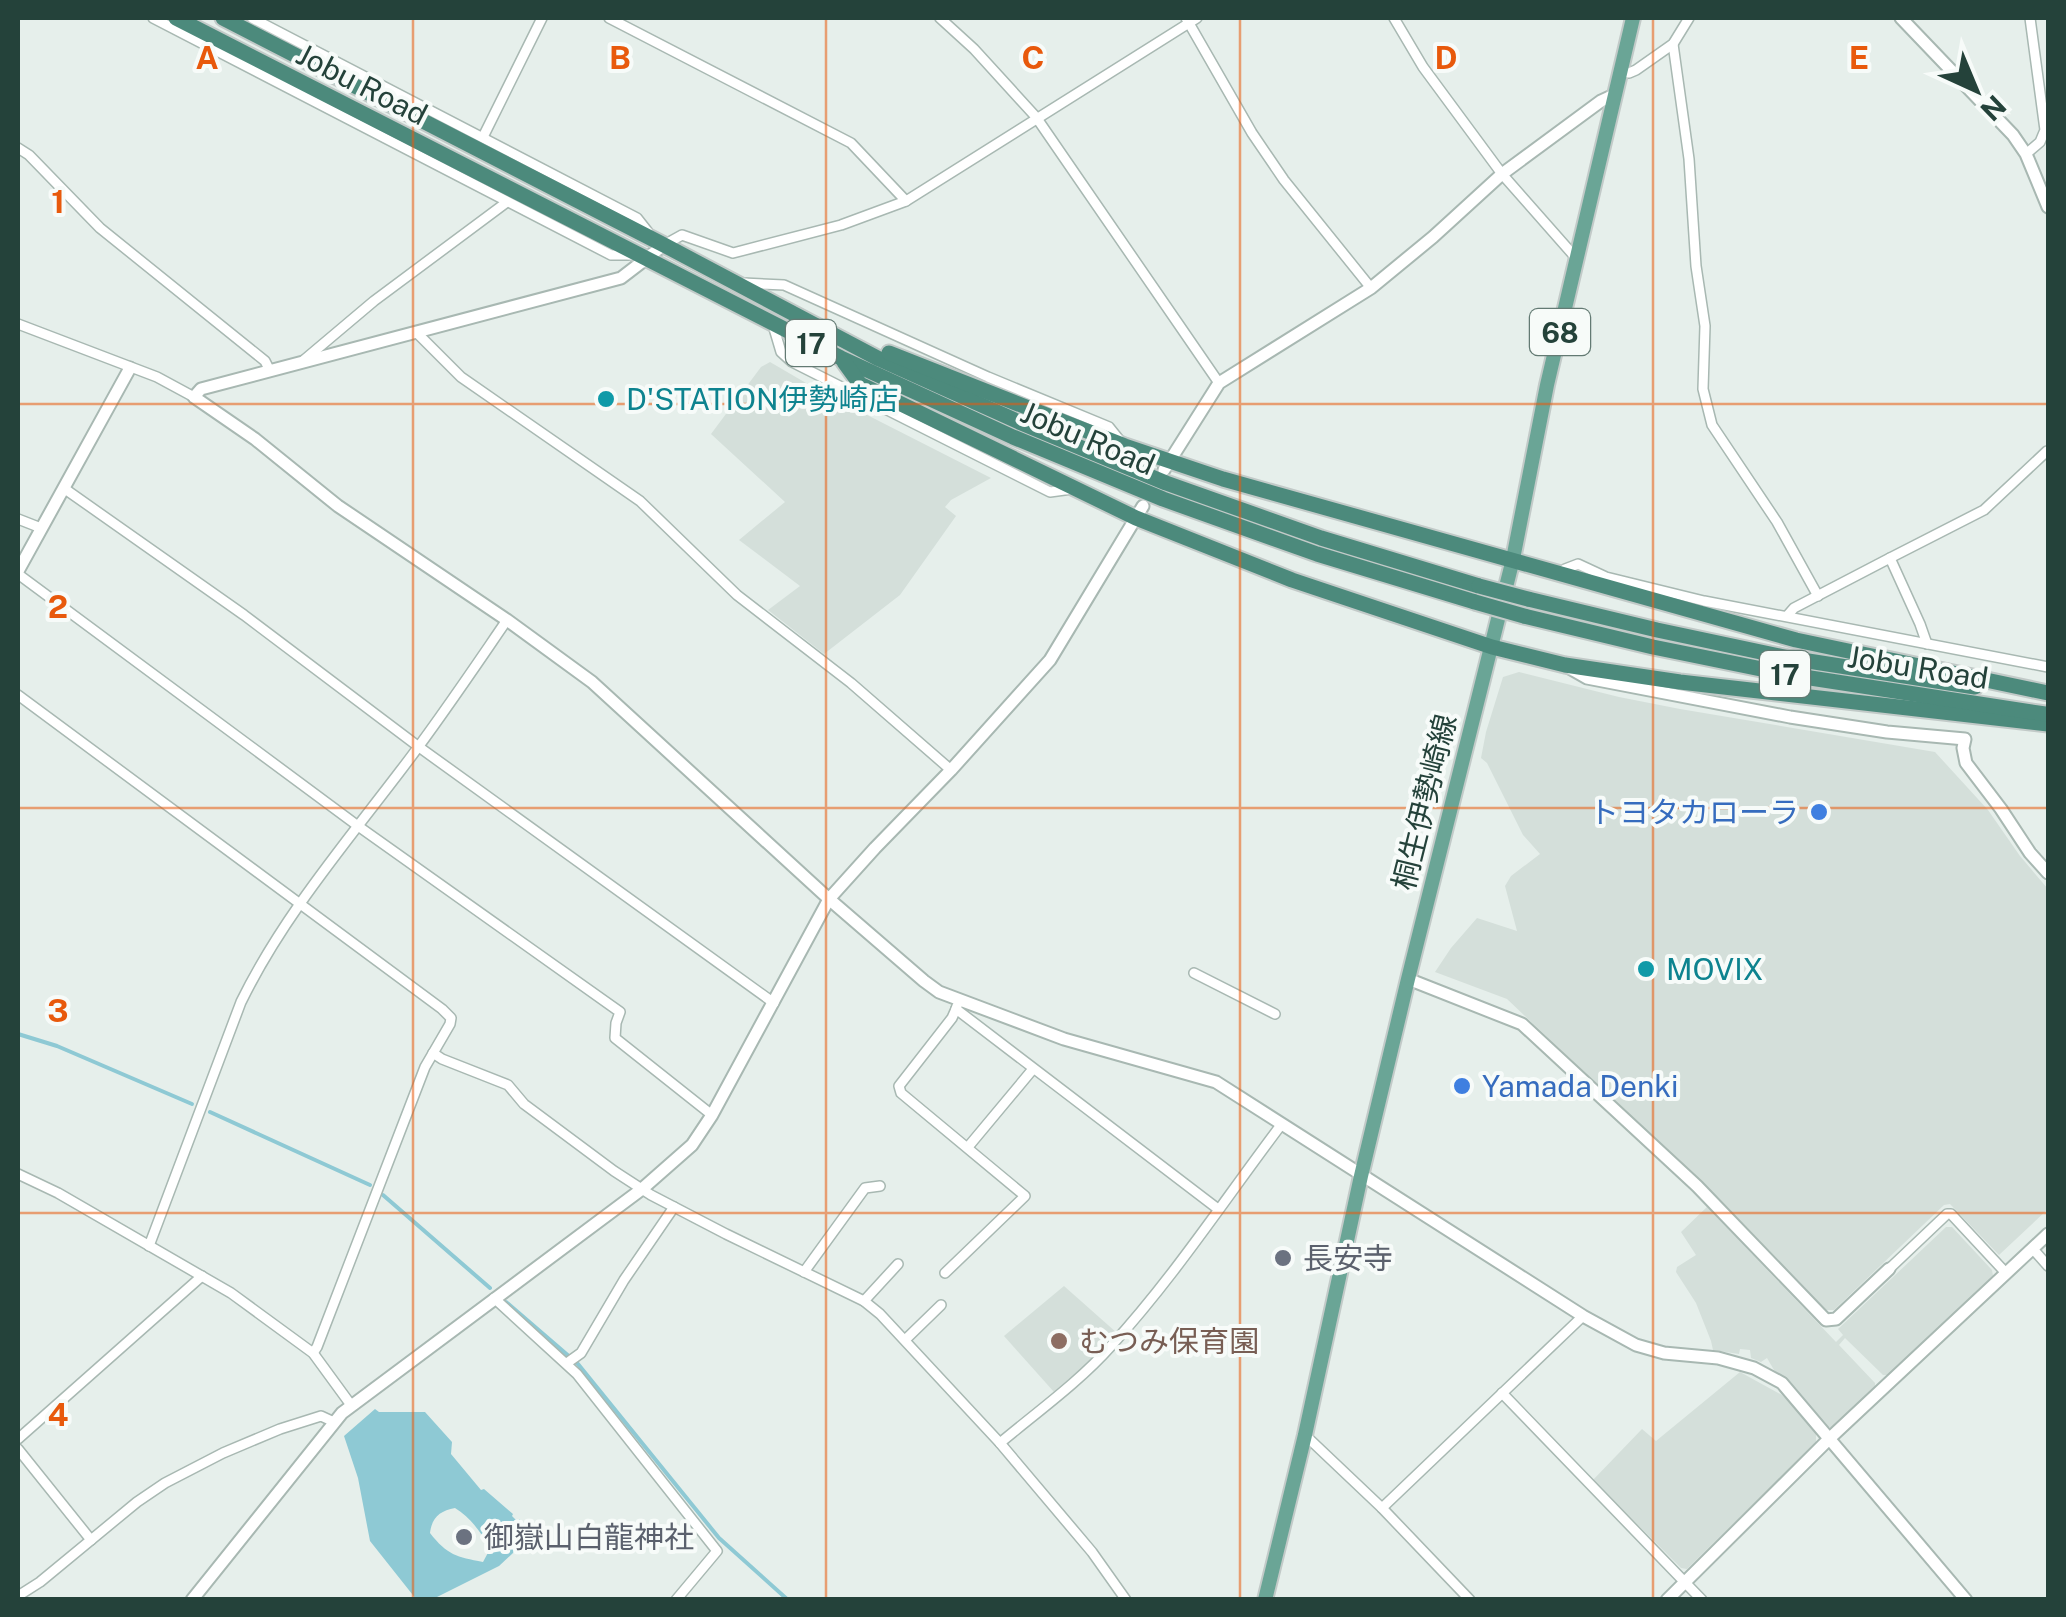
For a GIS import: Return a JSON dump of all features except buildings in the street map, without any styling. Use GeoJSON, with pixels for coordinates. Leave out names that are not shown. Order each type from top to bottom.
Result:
{"type":"FeatureCollection","features":[{"type":"Feature","properties":{"kind":"highway","name":"Jobu Road"},"geometry":{"type":"LineString","coordinates":[[176,18],[841,358],[1013,438],[1163,499],[1316,554],[1477,594],[1528,599],[1789,658],[2048,696]]}},
{"type":"Feature","properties":{"kind":"highway","name":"Jobu Road"},"geometry":{"type":"LineString","coordinates":[[223,18],[914,375],[1166,483],[1477,594],[1524,616],[1790,675],[2048,715]]}},
{"type":"Feature","properties":{"kind":"highway"},"geometry":{"type":"LineString","coordinates":[[811,323],[1167,466],[1796,640],[2048,696]]}},
{"type":"Feature","properties":{"kind":"highway"},"geometry":{"type":"LineString","coordinates":[[841,358],[860,384],[1075,489],[1139,512],[1292,580],[1492,647],[1565,665],[1680,682],[2048,724]]}},
{"type":"Feature","properties":{"kind":"main road","name":"桐生伊勢崎線"},"geometry":{"type":"LineString","coordinates":[[1265,1600],[1361,1176],[1513,559],[1547,386],[1633,18]]}},
{"type":"Feature","properties":{"kind":"street"},"geometry":{"type":"LineString","coordinates":[[154,18],[610,255],[641,257]]}},
{"type":"Feature","properties":{"kind":"street"},"geometry":{"type":"LineString","coordinates":[[252,18],[637,218],[659,242]]}},
{"type":"Feature","properties":{"kind":"street"},"geometry":{"type":"LineString","coordinates":[[483,137],[542,18]]}},
{"type":"Feature","properties":{"kind":"street"},"geometry":{"type":"LineString","coordinates":[[609,18],[851,143],[906,201]]}},
{"type":"Feature","properties":{"kind":"street"},"geometry":{"type":"LineString","coordinates":[[940,18],[1036,117],[1219,383]]}},
{"type":"Feature","properties":{"kind":"street"},"geometry":{"type":"LineString","coordinates":[[1394,18],[1423,68],[1502,174],[1576,258]]}},
{"type":"Feature","properties":{"kind":"street"},"geometry":{"type":"LineString","coordinates":[[1619,71],[1636,70],[1673,44],[1688,18]]}},
{"type":"Feature","properties":{"kind":"street"},"geometry":{"type":"LineString","coordinates":[[1900,18],[2001,121],[2026,154],[2048,208]]}},
{"type":"Feature","properties":{"kind":"street"},"geometry":{"type":"LineString","coordinates":[[2026,154],[2040,142],[2045,130],[2030,18]]}},
{"type":"Feature","properties":{"kind":"street"},"geometry":{"type":"LineString","coordinates":[[194,397],[201,389],[269,370],[621,278],[659,242],[682,235],[733,253],[842,226],[906,201],[1191,20],[1252,133],[1284,180],[1370,288]]}},
{"type":"Feature","properties":{"kind":"street"},"geometry":{"type":"LineString","coordinates":[[1673,44],[1690,159],[1696,266],[1705,326],[1704,389],[1712,424],[1777,522],[1818,596]]}},
{"type":"Feature","properties":{"kind":"street"},"geometry":{"type":"LineString","coordinates":[[1167,466],[1219,383],[1370,288],[1502,174],[1614,95]]}},
{"type":"Feature","properties":{"kind":"street"},"geometry":{"type":"LineString","coordinates":[[498,145],[508,166]]}},
{"type":"Feature","properties":{"kind":"street"},"geometry":{"type":"LineString","coordinates":[[18,148],[100,228],[265,361],[269,370]]}},
{"type":"Feature","properties":{"kind":"street"},"geometry":{"type":"LineString","coordinates":[[302,361],[374,301],[507,202]]}},
{"type":"Feature","properties":{"kind":"street"},"geometry":{"type":"LineString","coordinates":[[736,283],[784,284],[1108,428],[1125,446]]}},
{"type":"Feature","properties":{"kind":"street"},"geometry":{"type":"LineString","coordinates":[[772,323],[781,352],[792,362],[1050,492],[1075,489]]}},
{"type":"Feature","properties":{"kind":"street"},"geometry":{"type":"LineString","coordinates":[[18,324],[157,377],[194,397],[255,439],[338,506],[592,682],[924,982],[1218,1210]]}},
{"type":"Feature","properties":{"kind":"street"},"geometry":{"type":"LineString","coordinates":[[418,334],[461,378],[640,502],[736,595],[850,683],[951,770]]}},
{"type":"Feature","properties":{"kind":"street"},"geometry":{"type":"LineString","coordinates":[[130,368],[18,572],[358,826],[620,1012],[615,1038],[712,1114]]}},
{"type":"Feature","properties":{"kind":"street"},"geometry":{"type":"LineString","coordinates":[[1788,616],[1794,608],[1984,510],[2047,451]]}},
{"type":"Feature","properties":{"kind":"street"},"geometry":{"type":"LineString","coordinates":[[65,489],[244,615],[419,747],[774,1003]]}},
{"type":"Feature","properties":{"kind":"street"},"geometry":{"type":"LineString","coordinates":[[192,1600],[334,1422],[351,1406],[642,1189],[692,1145],[774,1003],[828,899],[1050,660],[1139,512]]}},
{"type":"Feature","properties":{"kind":"street"},"geometry":{"type":"LineString","coordinates":[[18,520],[41,528]]}},
{"type":"Feature","properties":{"kind":"street"},"geometry":{"type":"LineString","coordinates":[[1890,558],[1927,644]]}},
{"type":"Feature","properties":{"kind":"street"},"geometry":{"type":"LineString","coordinates":[[1560,575],[1565,568],[1578,564],[1606,577],[1704,601],[2048,667]]}},
{"type":"Feature","properties":{"kind":"street"},"geometry":{"type":"LineString","coordinates":[[148,1246],[241,1002],[258,968],[507,620]]}},
{"type":"Feature","properties":{"kind":"street"},"geometry":{"type":"LineString","coordinates":[[1565,665],[1587,678],[1773,714],[1886,732],[1965,739],[1966,763],[2048,873]]}},
{"type":"Feature","properties":{"kind":"street"},"geometry":{"type":"LineString","coordinates":[[18,695],[451,1018],[424,1068],[312,1353]]}},
{"type":"Feature","properties":{"kind":"street"},"geometry":{"type":"LineString","coordinates":[[1194,972],[1275,1014]]}},
{"type":"Feature","properties":{"kind":"street"},"geometry":{"type":"LineString","coordinates":[[1408,979],[1522,1024],[1697,1186],[1826,1320],[1836,1319],[1946,1214],[1951,1214],[2006,1273]]}},
{"type":"Feature","properties":{"kind":"street"},"geometry":{"type":"LineString","coordinates":[[957,1004],[1216,1082],[1583,1316],[1636,1345],[1664,1353],[1718,1358],[1771,1376],[1782,1383],[1830,1438],[1966,1600]]}},
{"type":"Feature","properties":{"kind":"street"},"geometry":{"type":"LineString","coordinates":[[945,1274],[1026,1196],[901,1092],[899,1086],[957,1004]]}},
{"type":"Feature","properties":{"kind":"street"},"geometry":{"type":"LineString","coordinates":[[433,1053],[508,1086],[524,1104],[642,1189],[864,1301],[906,1339],[1000,1442],[1092,1552],[1126,1600]]}},
{"type":"Feature","properties":{"kind":"street"},"geometry":{"type":"LineString","coordinates":[[968,1147],[1033,1069]]}},
{"type":"Feature","properties":{"kind":"street"},"geometry":{"type":"LineString","coordinates":[[1000,1442],[1111,1347],[1203,1234],[1281,1125]]}},
{"type":"Feature","properties":{"kind":"street"},"geometry":{"type":"LineString","coordinates":[[18,1174],[231,1292],[312,1353],[351,1406]]}},
{"type":"Feature","properties":{"kind":"street"},"geometry":{"type":"LineString","coordinates":[[804,1272],[865,1188],[880,1186]]}},
{"type":"Feature","properties":{"kind":"street"},"geometry":{"type":"LineString","coordinates":[[567,1363],[581,1352],[674,1206]]}},
{"type":"Feature","properties":{"kind":"street"},"geometry":{"type":"LineString","coordinates":[[1667,1600],[1830,1438],[2048,1234]]}},
{"type":"Feature","properties":{"kind":"street"},"geometry":{"type":"LineString","coordinates":[[2033,1249],[2048,1266]]}},
{"type":"Feature","properties":{"kind":"street"},"geometry":{"type":"LineString","coordinates":[[864,1301],[898,1264]]}},
{"type":"Feature","properties":{"kind":"street"},"geometry":{"type":"LineString","coordinates":[[18,1439],[202,1276]]}},
{"type":"Feature","properties":{"kind":"street"},"geometry":{"type":"LineString","coordinates":[[494,1298],[567,1363],[717,1550],[676,1600]]}},
{"type":"Feature","properties":{"kind":"street"},"geometry":{"type":"LineString","coordinates":[[906,1339],[941,1305]]}},
{"type":"Feature","properties":{"kind":"street"},"geometry":{"type":"LineString","coordinates":[[1382,1508],[1583,1316]]}},
{"type":"Feature","properties":{"kind":"street"},"geometry":{"type":"LineString","coordinates":[[1502,1393],[1702,1600]]}},
{"type":"Feature","properties":{"kind":"street"},"geometry":{"type":"LineString","coordinates":[[18,1596],[136,1502],[223,1452],[322,1416],[334,1422]]}},
{"type":"Feature","properties":{"kind":"street"},"geometry":{"type":"LineString","coordinates":[[1305,1435],[1470,1600]]}},
{"type":"Feature","properties":{"kind":"street"},"geometry":{"type":"LineString","coordinates":[[18,1449],[91,1540]]}},
{"type":"Feature","properties":{"kind":"shaded area"},"geometry":{"type":"Polygon","coordinates":[[[770,362],[991,478],[945,507],[956,516],[900,595],[824,654],[768,610],[800,586],[739,540],[785,502],[711,434],[761,367],[770,362]]]}},
{"type":"Feature","properties":{"kind":"shaded area"},"geometry":{"type":"Polygon","coordinates":[[[1519,672],[1680,709],[1935,752],[1988,810],[2048,889],[2048,1209],[1999,1255],[1950,1204],[1944,1205],[1834,1310],[1824,1310],[1711,1192],[1507,999],[1435,972],[1477,918],[1517,931],[1505,886],[1511,876],[1540,854],[1523,835],[1481,758],[1503,677],[1519,672]]]}},
{"type":"Feature","properties":{"kind":"shaded area"},"geometry":{"type":"Polygon","coordinates":[[[1707,1207],[1836,1342],[1843,1335],[1838,1329],[1946,1227],[1952,1227],[1992,1270],[1993,1276],[1889,1375],[1883,1375],[1845,1338],[1839,1345],[1875,1383],[1875,1389],[1834,1427],[1828,1427],[1767,1358],[1761,1362],[1751,1358],[1750,1350],[1740,1349],[1739,1354],[1713,1350],[1696,1303],[1676,1272],[1677,1267],[1696,1255],[1681,1232],[1707,1207]]]}},
{"type":"Feature","properties":{"kind":"shaded area","name":"むつみ保育園"},"geometry":{"type":"Polygon","coordinates":[[[1064,1286],[1117,1333],[1054,1392],[1004,1336],[1064,1286]]]}},
{"type":"Feature","properties":{"kind":"shaded area"},"geometry":{"type":"Polygon","coordinates":[[[1740,1372],[1782,1395],[1816,1430],[1816,1442],[1687,1569],[1681,1568],[1593,1480],[1642,1429],[1656,1441],[1740,1372]]]}},
{"type":"Feature","properties":{"kind":"water"},"geometry":{"type":"Polygon","coordinates":[[[375,1409],[425,1412],[452,1442],[451,1454],[481,1490],[517,1521],[520,1519],[524,1533],[511,1545],[513,1553],[499,1566],[433,1599],[416,1599],[370,1541],[358,1478],[344,1436],[375,1409]],[[455,1508],[441,1513],[430,1533],[453,1554],[483,1562],[490,1549],[455,1508]]]}},
{"type":"Feature","properties":{"kind":"waterway"},"geometry":{"type":"LineString","coordinates":[[18,1034],[57,1046],[192,1104]]}},
{"type":"Feature","properties":{"kind":"waterway"},"geometry":{"type":"LineString","coordinates":[[210,1112],[370,1185]]}},
{"type":"Feature","properties":{"kind":"waterway"},"geometry":{"type":"LineString","coordinates":[[383,1195],[490,1288]]}},
{"type":"Feature","properties":{"kind":"waterway"},"geometry":{"type":"LineString","coordinates":[[506,1302],[578,1364],[719,1538],[788,1600]]}},
{"type":"Feature","properties":{"kind":"place","name":"D'STATION伊勢崎店"},"geometry":{"type":"Point","coordinates":[606,399]}},
{"type":"Feature","properties":{"kind":"place","name":"トヨタカローラ"},"geometry":{"type":"Point","coordinates":[1819,812]}},
{"type":"Feature","properties":{"kind":"place","name":"MOVIX"},"geometry":{"type":"Point","coordinates":[1646,969]}},
{"type":"Feature","properties":{"kind":"place","name":"Yamada Denki"},"geometry":{"type":"Point","coordinates":[1462,1086]}},
{"type":"Feature","properties":{"kind":"place","name":"長安寺"},"geometry":{"type":"Point","coordinates":[1283,1258]}},
{"type":"Feature","properties":{"kind":"place","name":"むつみ保育園"},"geometry":{"type":"Point","coordinates":[1059,1341]}},
{"type":"Feature","properties":{"kind":"place","name":"御嶽山白龍神社"},"geometry":{"type":"Point","coordinates":[464,1537]}}]}
